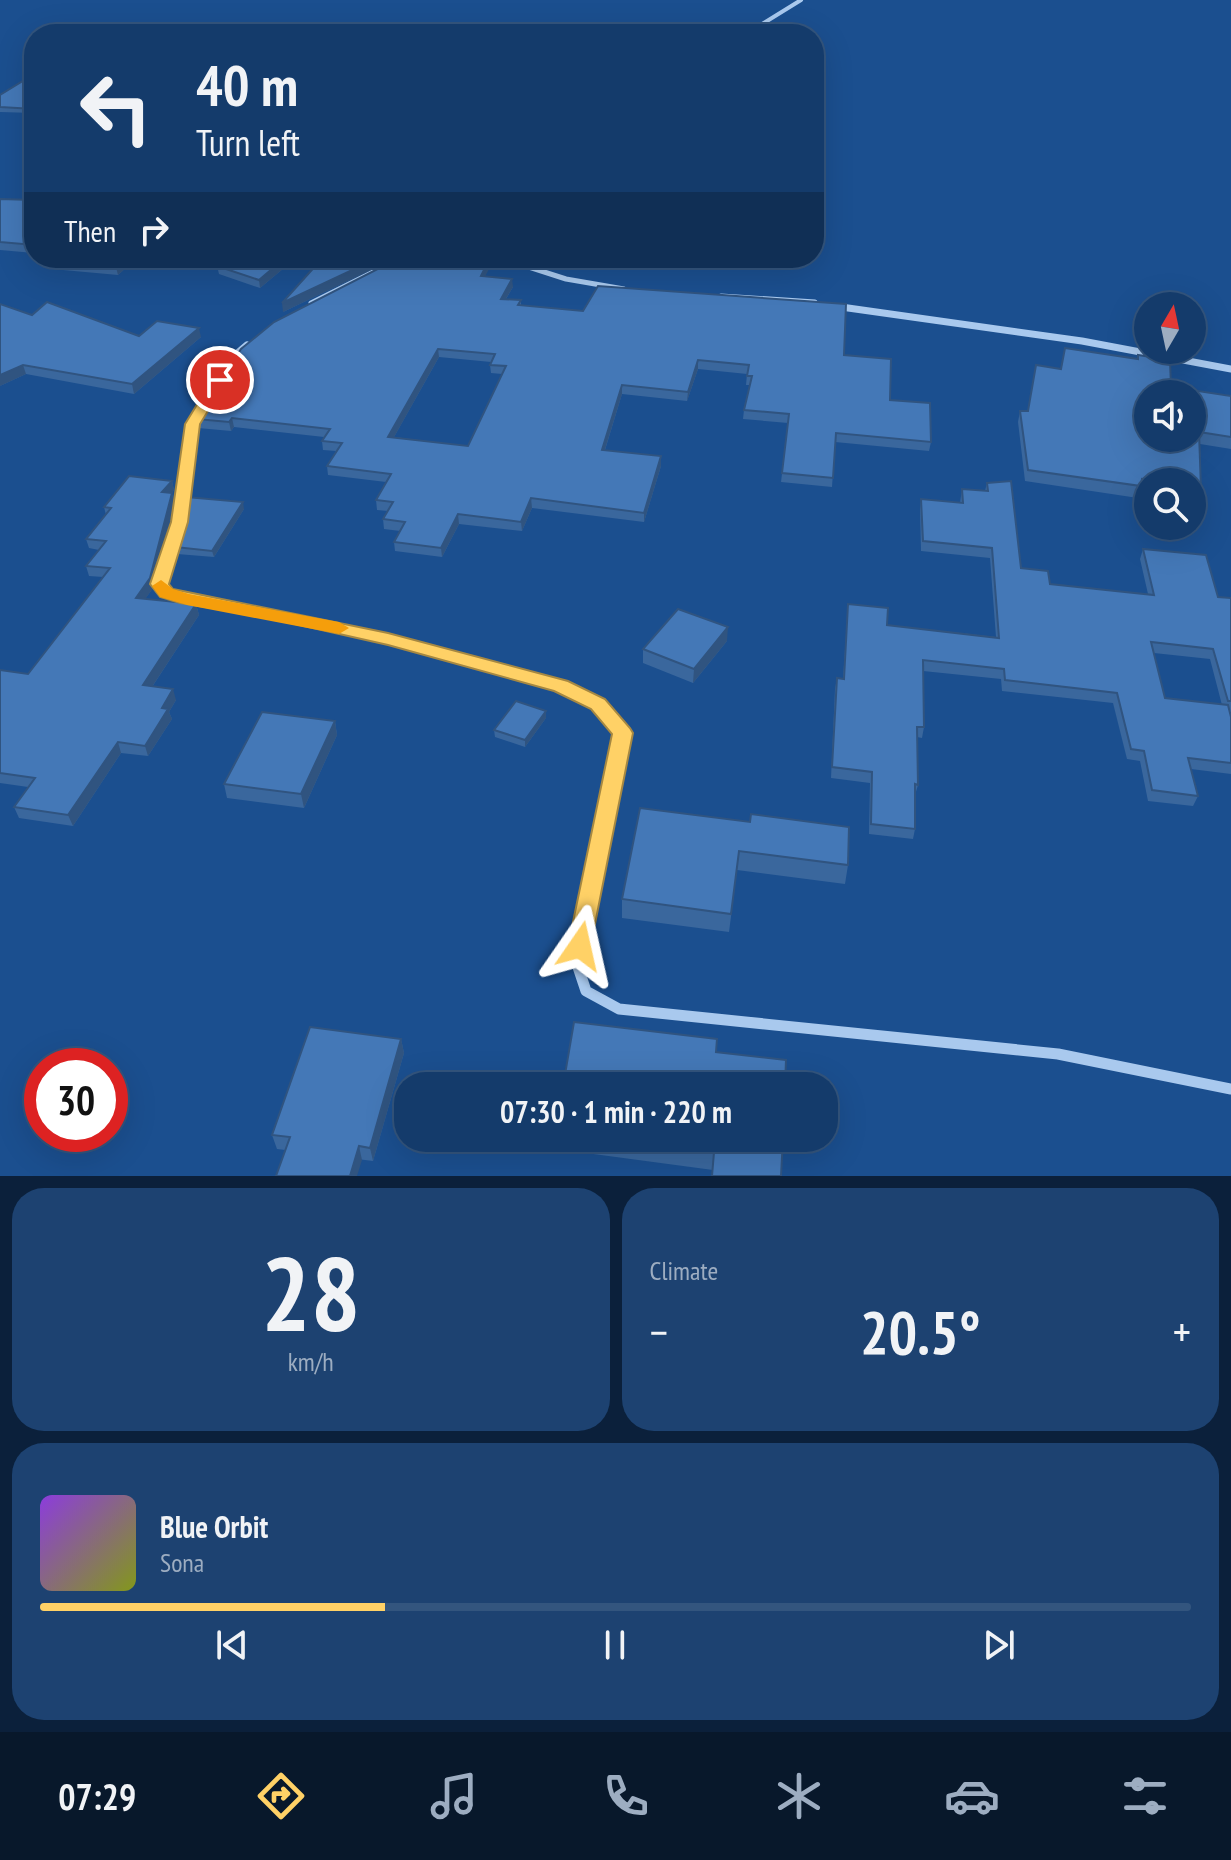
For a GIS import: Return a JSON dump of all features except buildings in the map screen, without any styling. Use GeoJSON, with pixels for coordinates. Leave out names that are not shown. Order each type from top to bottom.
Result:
{"type":"FeatureCollection","features":[{"type":"Feature","properties":{"kind":"street"},"geometry":{"type":"LineString","coordinates":[[762,24],[801,0]]}},
{"type":"Feature","properties":{"kind":"street"},"geometry":{"type":"LineString","coordinates":[[297,311],[382,268]]}},
{"type":"Feature","properties":{"kind":"street"},"geometry":{"type":"LineString","coordinates":[[532,268],[566,279],[631,291]]}},
{"type":"Feature","properties":{"kind":"street"},"geometry":{"type":"LineString","coordinates":[[707,295],[819,303]]}},
{"type":"Feature","properties":{"kind":"street"},"geometry":{"type":"LineString","coordinates":[[834,306],[1082,341],[1231,369]]}},
{"type":"Feature","properties":{"kind":"street"},"geometry":{"type":"LineString","coordinates":[[253,340],[234,356],[192,424],[180,522],[159,584],[167,593],[187,599],[255,609],[388,639],[561,686],[598,704],[622,733],[577,964],[586,991],[619,1009],[702,1020],[1058,1054],[1231,1089]]}},
{"type":"Feature","properties":{"kind":"slow traffic"},"geometry":{"type":"LineString","coordinates":[[161,586],[167,593],[187,599],[255,609],[339,628]]}},
{"type":"Feature","properties":{"kind":"route"},"geometry":{"type":"LineString","coordinates":[[220,380],[192,424],[180,522],[159,584],[167,593],[187,599],[255,609],[388,639],[561,686],[598,704],[622,733],[580,946]]}}]}
